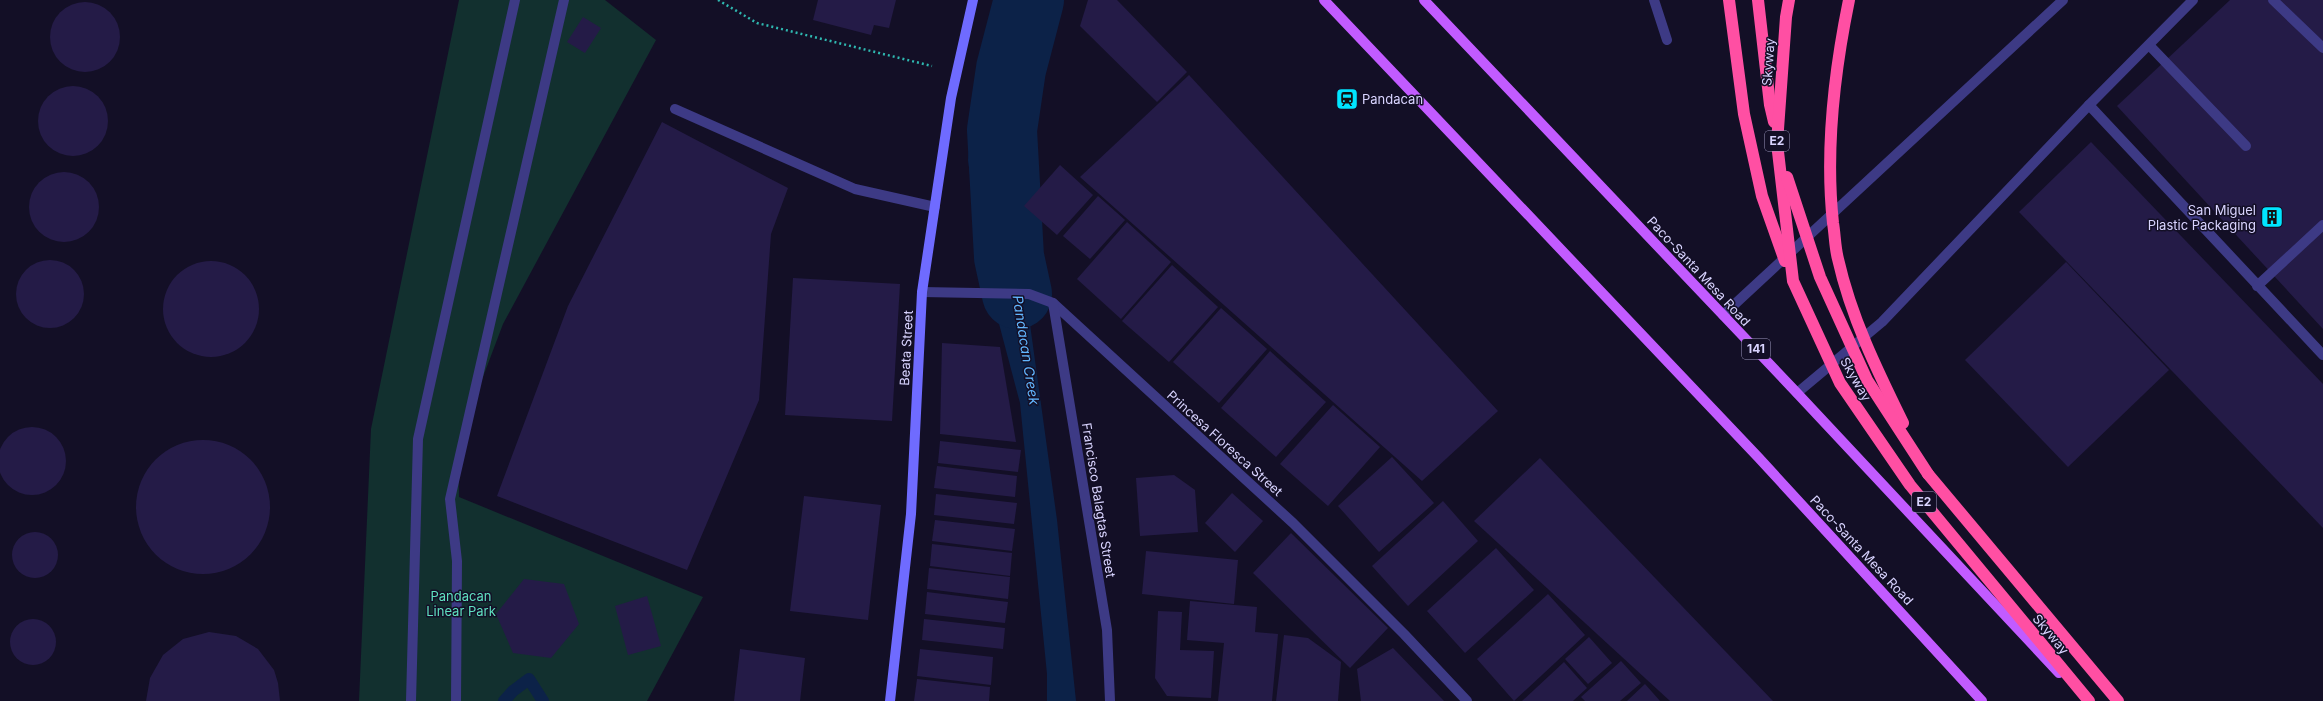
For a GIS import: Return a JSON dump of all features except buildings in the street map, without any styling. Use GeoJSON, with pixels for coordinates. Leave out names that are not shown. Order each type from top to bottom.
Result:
{"type":"FeatureCollection","features":[{"type":"Feature","properties":{"kind":"highway"},"geometry":{"type":"LineString","coordinates":[[1729,0],[1744,114],[1762,196],[1793,281]]}},
{"type":"Feature","properties":{"kind":"highway"},"geometry":{"type":"LineString","coordinates":[[1758,0],[1770,105],[1790,189],[1820,277],[1867,380],[1928,474]]}},
{"type":"Feature","properties":{"kind":"highway","name":"Skyway"},"geometry":{"type":"LineString","coordinates":[[1789,0],[1786,17],[1777,142],[1793,281],[1840,383],[1910,485],[2089,701]]}},
{"type":"Feature","properties":{"kind":"highway","name":"Skyway"},"geometry":{"type":"LineString","coordinates":[[1849,0],[1833,102],[1830,190],[1837,258],[1851,307],[1879,375],[1928,474],[2118,701]]}},
{"type":"Feature","properties":{"kind":"main road","name":"Beata Street"},"geometry":{"type":"LineString","coordinates":[[890,701],[911,514],[922,292],[957,72],[973,0]]}},
{"type":"Feature","properties":{"kind":"main road","name":"Paco-Santa Mesa Road"},"geometry":{"type":"LineString","coordinates":[[1324,0],[1758,457],[1982,701]]}},
{"type":"Feature","properties":{"kind":"main road","name":"Paco-Santa Mesa Road"},"geometry":{"type":"LineString","coordinates":[[1424,0],[1797,393],[2085,701]]}},
{"type":"Feature","properties":{"kind":"street"},"geometry":{"type":"LineString","coordinates":[[411,701],[418,439],[515,0]]}},
{"type":"Feature","properties":{"kind":"street"},"geometry":{"type":"LineString","coordinates":[[456,701],[457,560],[450,499],[564,0]]}},
{"type":"Feature","properties":{"kind":"street"},"geometry":{"type":"LineString","coordinates":[[1654,0],[1667,40]]}},
{"type":"Feature","properties":{"kind":"street"},"geometry":{"type":"LineString","coordinates":[[1723,315],[2063,0]]}},
{"type":"Feature","properties":{"kind":"street"},"geometry":{"type":"LineString","coordinates":[[1797,393],[1882,322],[2089,105],[2193,0]]}},
{"type":"Feature","properties":{"kind":"street"},"geometry":{"type":"LineString","coordinates":[[2273,0],[2323,48]]}},
{"type":"Feature","properties":{"kind":"street"},"geometry":{"type":"LineString","coordinates":[[2149,45],[2246,146]]}},
{"type":"Feature","properties":{"kind":"street"},"geometry":{"type":"LineString","coordinates":[[2089,105],[2323,355]]}},
{"type":"Feature","properties":{"kind":"street"},"geometry":{"type":"LineString","coordinates":[[675,108],[855,188],[935,207]]}},
{"type":"Feature","properties":{"kind":"street"},"geometry":{"type":"LineString","coordinates":[[2257,286],[2323,225]]}},
{"type":"Feature","properties":{"kind":"street","name":"Princesa Floresca Street"},"geometry":{"type":"LineString","coordinates":[[922,292],[975,291],[1029,294],[1053,303],[1293,523],[1404,634],[1467,701]]}},
{"type":"Feature","properties":{"kind":"street","name":"Francisco Balagtas Street"},"geometry":{"type":"LineString","coordinates":[[1053,303],[1107,630],[1110,701]]}},
{"type":"Feature","properties":{"kind":"path"},"geometry":{"type":"LineString","coordinates":[[718,0],[757,23],[957,72]]}},
{"type":"Feature","properties":{"kind":"green space","name":"Pandacan Linear Park"},"geometry":{"type":"Polygon","coordinates":[[[459,0],[605,0],[656,40],[503,324],[458,443],[459,497],[703,597],[647,701],[359,701],[371,429],[459,0]]]}},
{"type":"Feature","properties":{"kind":"water"},"geometry":{"type":"Polygon","coordinates":[[[995,0],[1043,0],[1028,32],[995,147],[1017,250],[1029,317],[1057,520],[1076,701],[1047,701],[1047,674],[1020,403],[980,252],[968,160],[980,61],[995,0]]]}},
{"type":"Feature","properties":{"kind":"waterway","name":"Pandacan Creek"},"geometry":{"type":"LineString","coordinates":[[1017,294],[1009,257],[1002,130],[1011,69],[1029,0]]}},
{"type":"Feature","properties":{"kind":"waterway"},"geometry":{"type":"LineString","coordinates":[[504,701],[513,691],[529,679],[543,701]]}},
{"type":"Feature","properties":{"kind":"place","name":"Pandacan"},"geometry":{"type":"Point","coordinates":[1347,99]}},
{"type":"Feature","properties":{"kind":"place","name":"San Miguel Plastic Packaging"},"geometry":{"type":"Point","coordinates":[2272,217]}}]}
